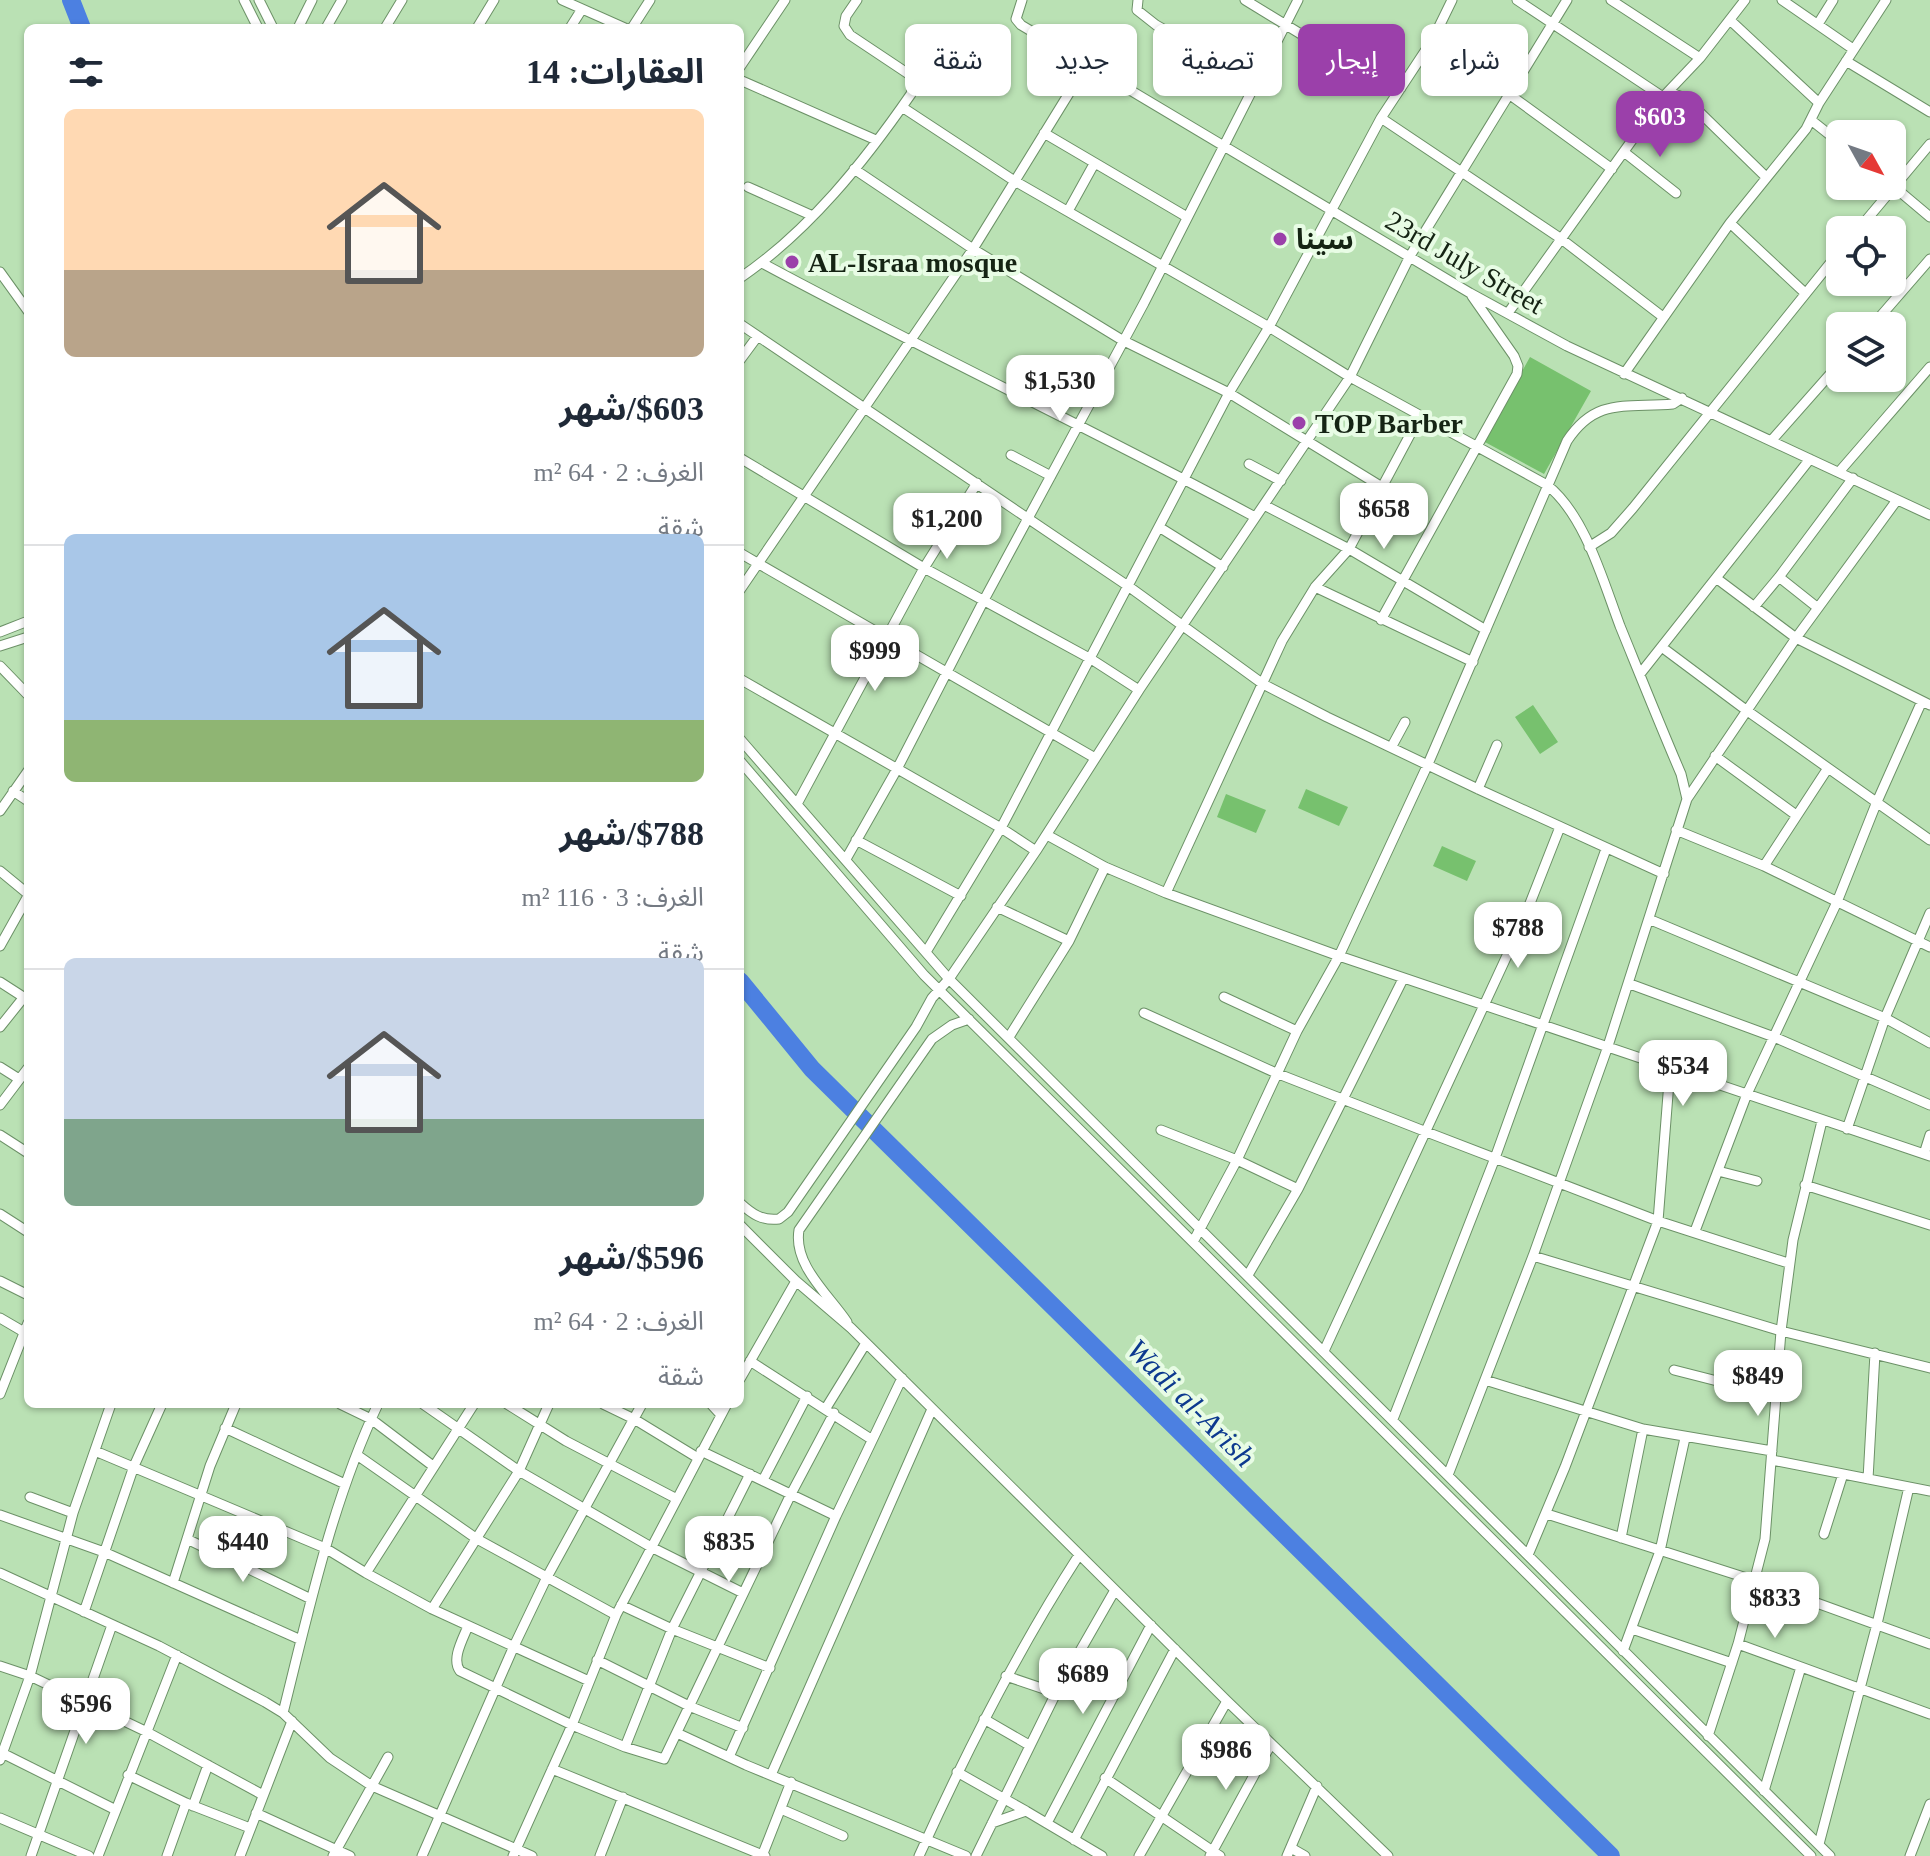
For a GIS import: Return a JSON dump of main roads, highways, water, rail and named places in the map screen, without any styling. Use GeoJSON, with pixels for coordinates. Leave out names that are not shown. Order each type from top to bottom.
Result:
{"type":"FeatureCollection","features":[{"type":"Feature","properties":{"kind":"waterway","name":"Wadi al-Arish"},"geometry":{"type":"LineString","coordinates":[[71,0],[80,24]]}},
{"type":"Feature","properties":{"kind":"waterway","name":"Wadi al-Arish"},"geometry":{"type":"LineString","coordinates":[[744,986],[812,1069],[1611,1856]]}},
{"type":"Feature","properties":{"kind":"place","name":"سينا"},"geometry":{"type":"Point","coordinates":[1280,239]}},
{"type":"Feature","properties":{"kind":"place","name":"AL-Israa mosque"},"geometry":{"type":"Point","coordinates":[792,262]}},
{"type":"Feature","properties":{"kind":"place","name":"TOP Barber"},"geometry":{"type":"Point","coordinates":[1299,423]}}]}
